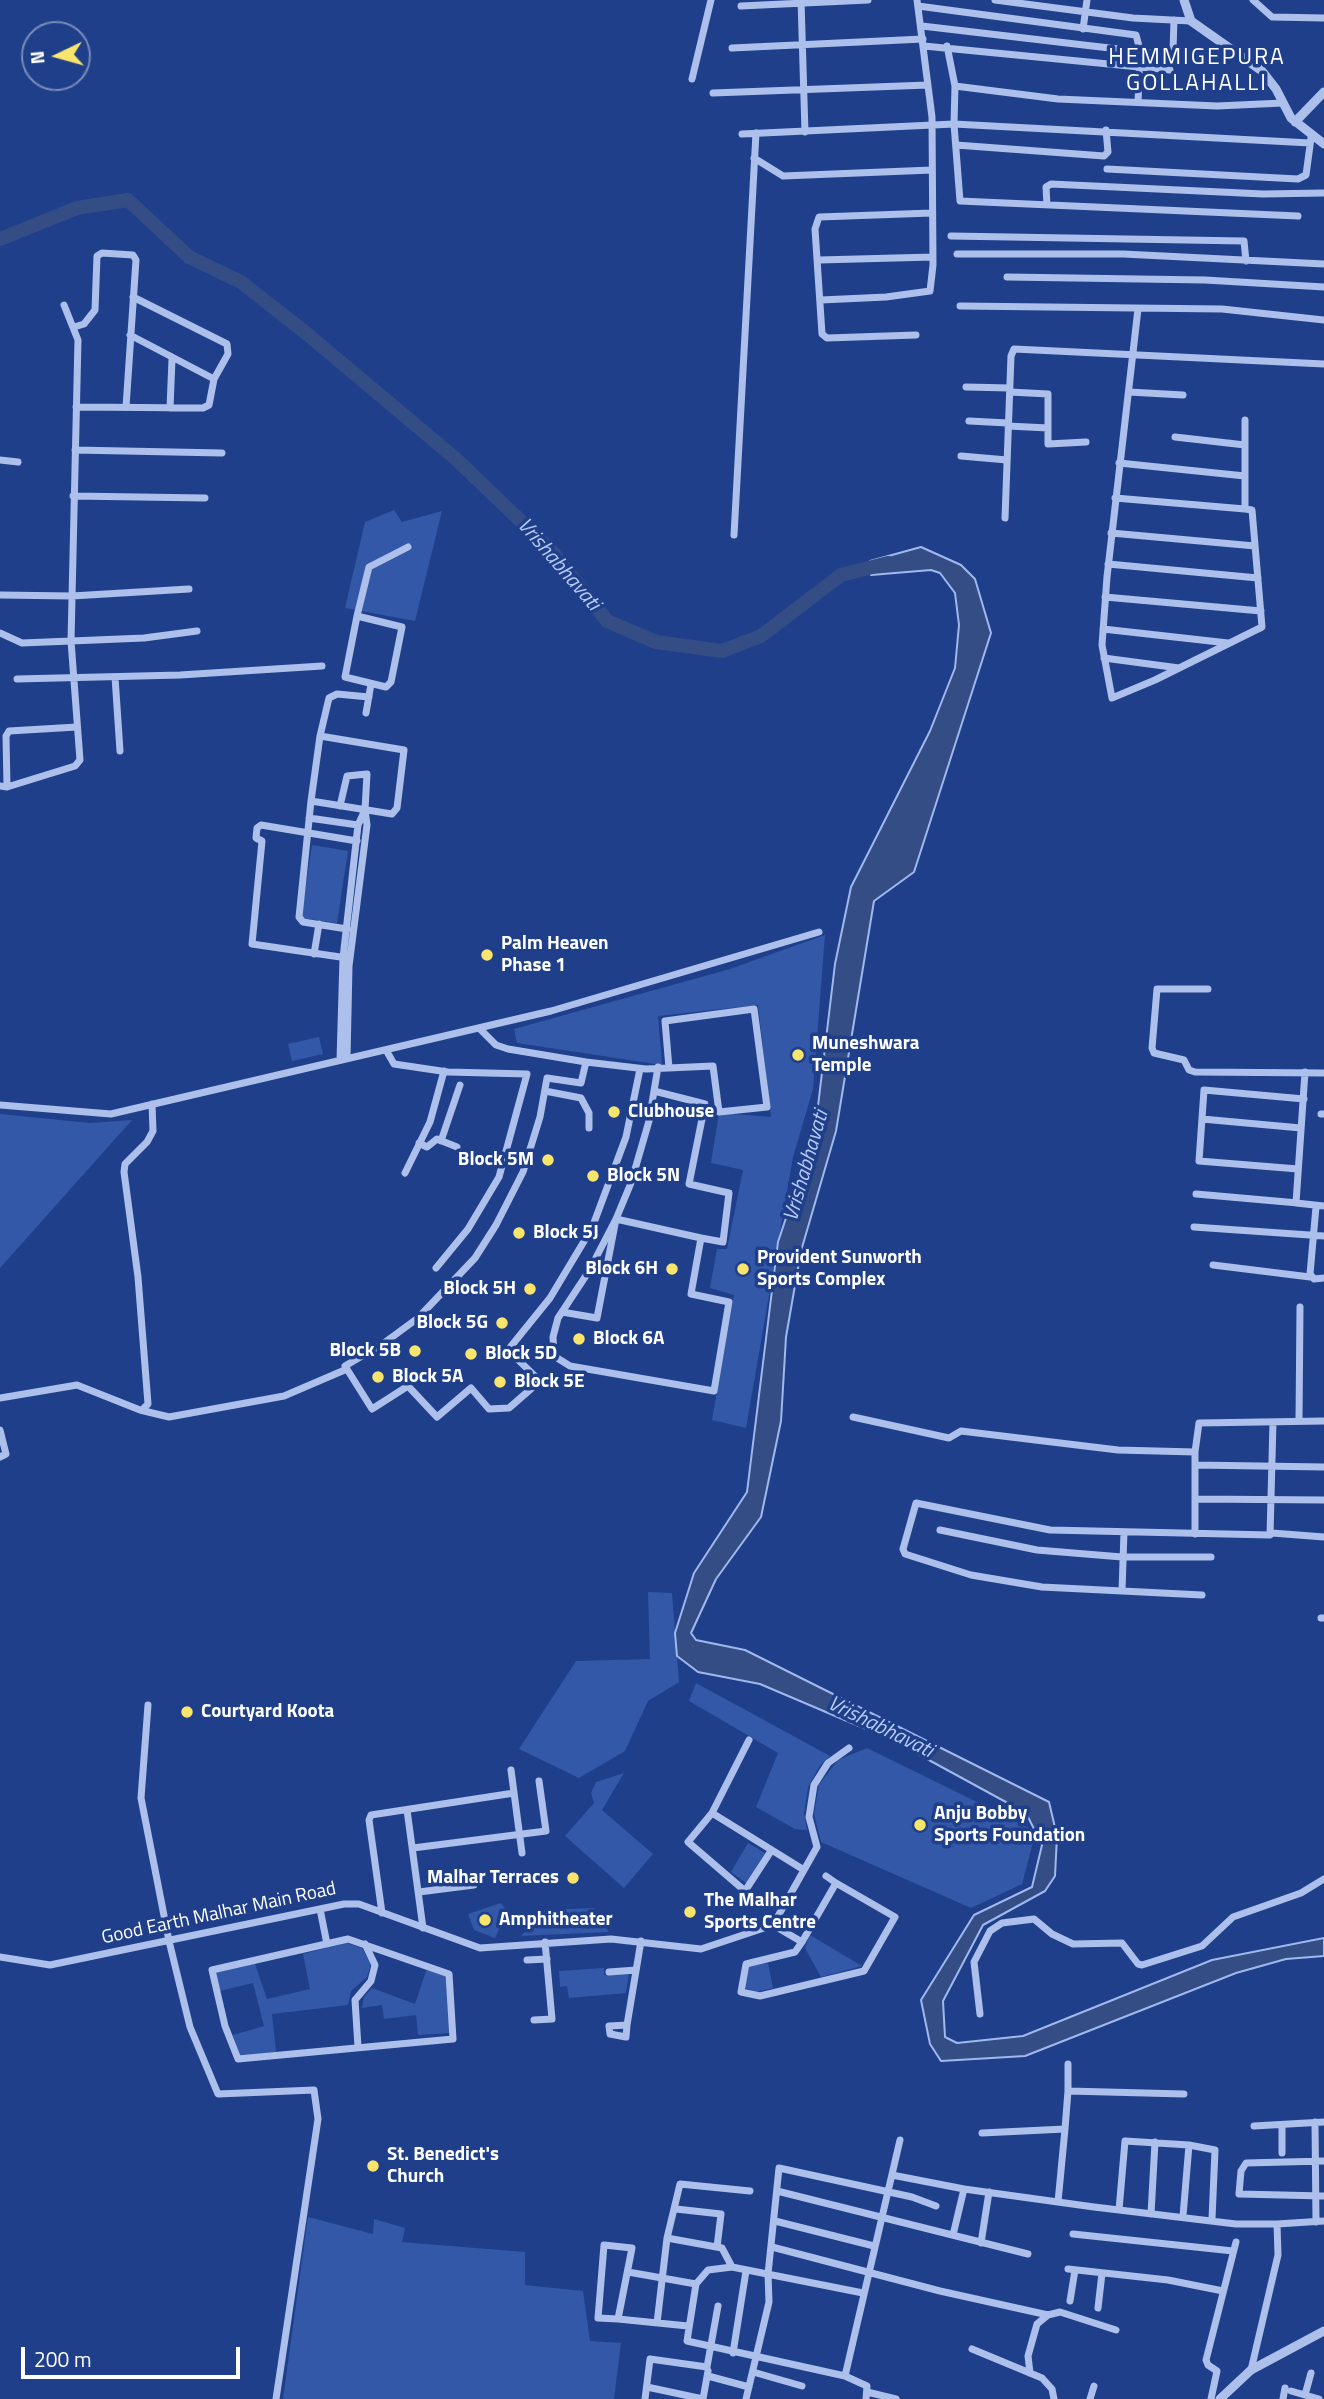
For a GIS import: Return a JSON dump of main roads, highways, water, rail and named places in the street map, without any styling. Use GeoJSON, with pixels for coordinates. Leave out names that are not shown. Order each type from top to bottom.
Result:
{"type":"FeatureCollection","features":[{"type":"Feature","properties":{"kind":"water"},"geometry":{"type":"Polygon","coordinates":[[[921,547],[961,565],[975,579],[991,633],[914,872],[874,901],[836,1131],[801,1251],[786,1337],[781,1421],[761,1517],[716,1579],[691,1633],[696,1640],[745,1650],[1049,1802],[1057,1836],[1055,1876],[1045,1891],[983,1925],[943,2001],[945,2037],[957,2043],[1023,2036],[1212,1960],[1324,1938],[1324,1956],[1286,1959],[1236,1973],[1025,2056],[941,2061],[930,2044],[921,2000],[974,1915],[1032,1887],[1042,1845],[1026,1813],[894,1741],[760,1684],[698,1672],[677,1656],[675,1633],[694,1573],[747,1492],[778,1242],[815,1131],[835,964],[851,887],[930,731],[955,668],[959,625],[955,593],[940,573],[931,570],[871,575],[870,561],[921,547]]]}},
{"type":"Feature","properties":{"kind":"waterway","name":"Vrishabhavati"},"geometry":{"type":"LineString","coordinates":[[0,239],[77,208],[128,200],[189,257],[241,282],[456,459],[551,550],[607,621],[656,642],[722,651],[761,636],[841,575],[888,563]]}},
{"type":"Feature","properties":{"kind":"place","name":"Palm Heaven Phase 1"},"geometry":{"type":"Point","coordinates":[487,955]}},
{"type":"Feature","properties":{"kind":"place","name":"Muneshwara Temple"},"geometry":{"type":"Point","coordinates":[798,1055]}},
{"type":"Feature","properties":{"kind":"place","name":"Clubhouse"},"geometry":{"type":"Point","coordinates":[614,1112]}},
{"type":"Feature","properties":{"kind":"place","name":"Block 5M"},"geometry":{"type":"Point","coordinates":[548,1160]}},
{"type":"Feature","properties":{"kind":"place","name":"Block 5N"},"geometry":{"type":"Point","coordinates":[593,1176]}},
{"type":"Feature","properties":{"kind":"place","name":"Block 5J"},"geometry":{"type":"Point","coordinates":[519,1233]}},
{"type":"Feature","properties":{"kind":"place","name":"Block 6H"},"geometry":{"type":"Point","coordinates":[672,1269]}},
{"type":"Feature","properties":{"kind":"place","name":"Provident Sunworth Sports Complex"},"geometry":{"type":"Point","coordinates":[743,1269]}},
{"type":"Feature","properties":{"kind":"place","name":"Block 5H"},"geometry":{"type":"Point","coordinates":[530,1289]}},
{"type":"Feature","properties":{"kind":"place","name":"Block 5G"},"geometry":{"type":"Point","coordinates":[502,1323]}},
{"type":"Feature","properties":{"kind":"place","name":"Block 6A"},"geometry":{"type":"Point","coordinates":[579,1339]}},
{"type":"Feature","properties":{"kind":"place","name":"Block 5B"},"geometry":{"type":"Point","coordinates":[415,1351]}},
{"type":"Feature","properties":{"kind":"place","name":"Block 5D"},"geometry":{"type":"Point","coordinates":[471,1354]}},
{"type":"Feature","properties":{"kind":"place","name":"Block 5A"},"geometry":{"type":"Point","coordinates":[378,1377]}},
{"type":"Feature","properties":{"kind":"place","name":"Block 5E"},"geometry":{"type":"Point","coordinates":[500,1382]}},
{"type":"Feature","properties":{"kind":"place","name":"Courtyard Koota"},"geometry":{"type":"Point","coordinates":[187,1712]}},
{"type":"Feature","properties":{"kind":"place","name":"Anju Bobby Sports Foundation"},"geometry":{"type":"Point","coordinates":[920,1825]}},
{"type":"Feature","properties":{"kind":"place","name":"Malhar Terraces"},"geometry":{"type":"Point","coordinates":[573,1878]}},
{"type":"Feature","properties":{"kind":"place","name":"The Malhar Sports Centre"},"geometry":{"type":"Point","coordinates":[690,1912]}},
{"type":"Feature","properties":{"kind":"place","name":"Amphitheater"},"geometry":{"type":"Point","coordinates":[485,1920]}},
{"type":"Feature","properties":{"kind":"place","name":"St. Benedict's Church"},"geometry":{"type":"Point","coordinates":[373,2166]}},
{"type":"Feature","properties":{"kind":"district","name":"HEMMIGEPURA GOLLAHALLI"},"geometry":{"type":"Point","coordinates":[1197,71]}}]}
